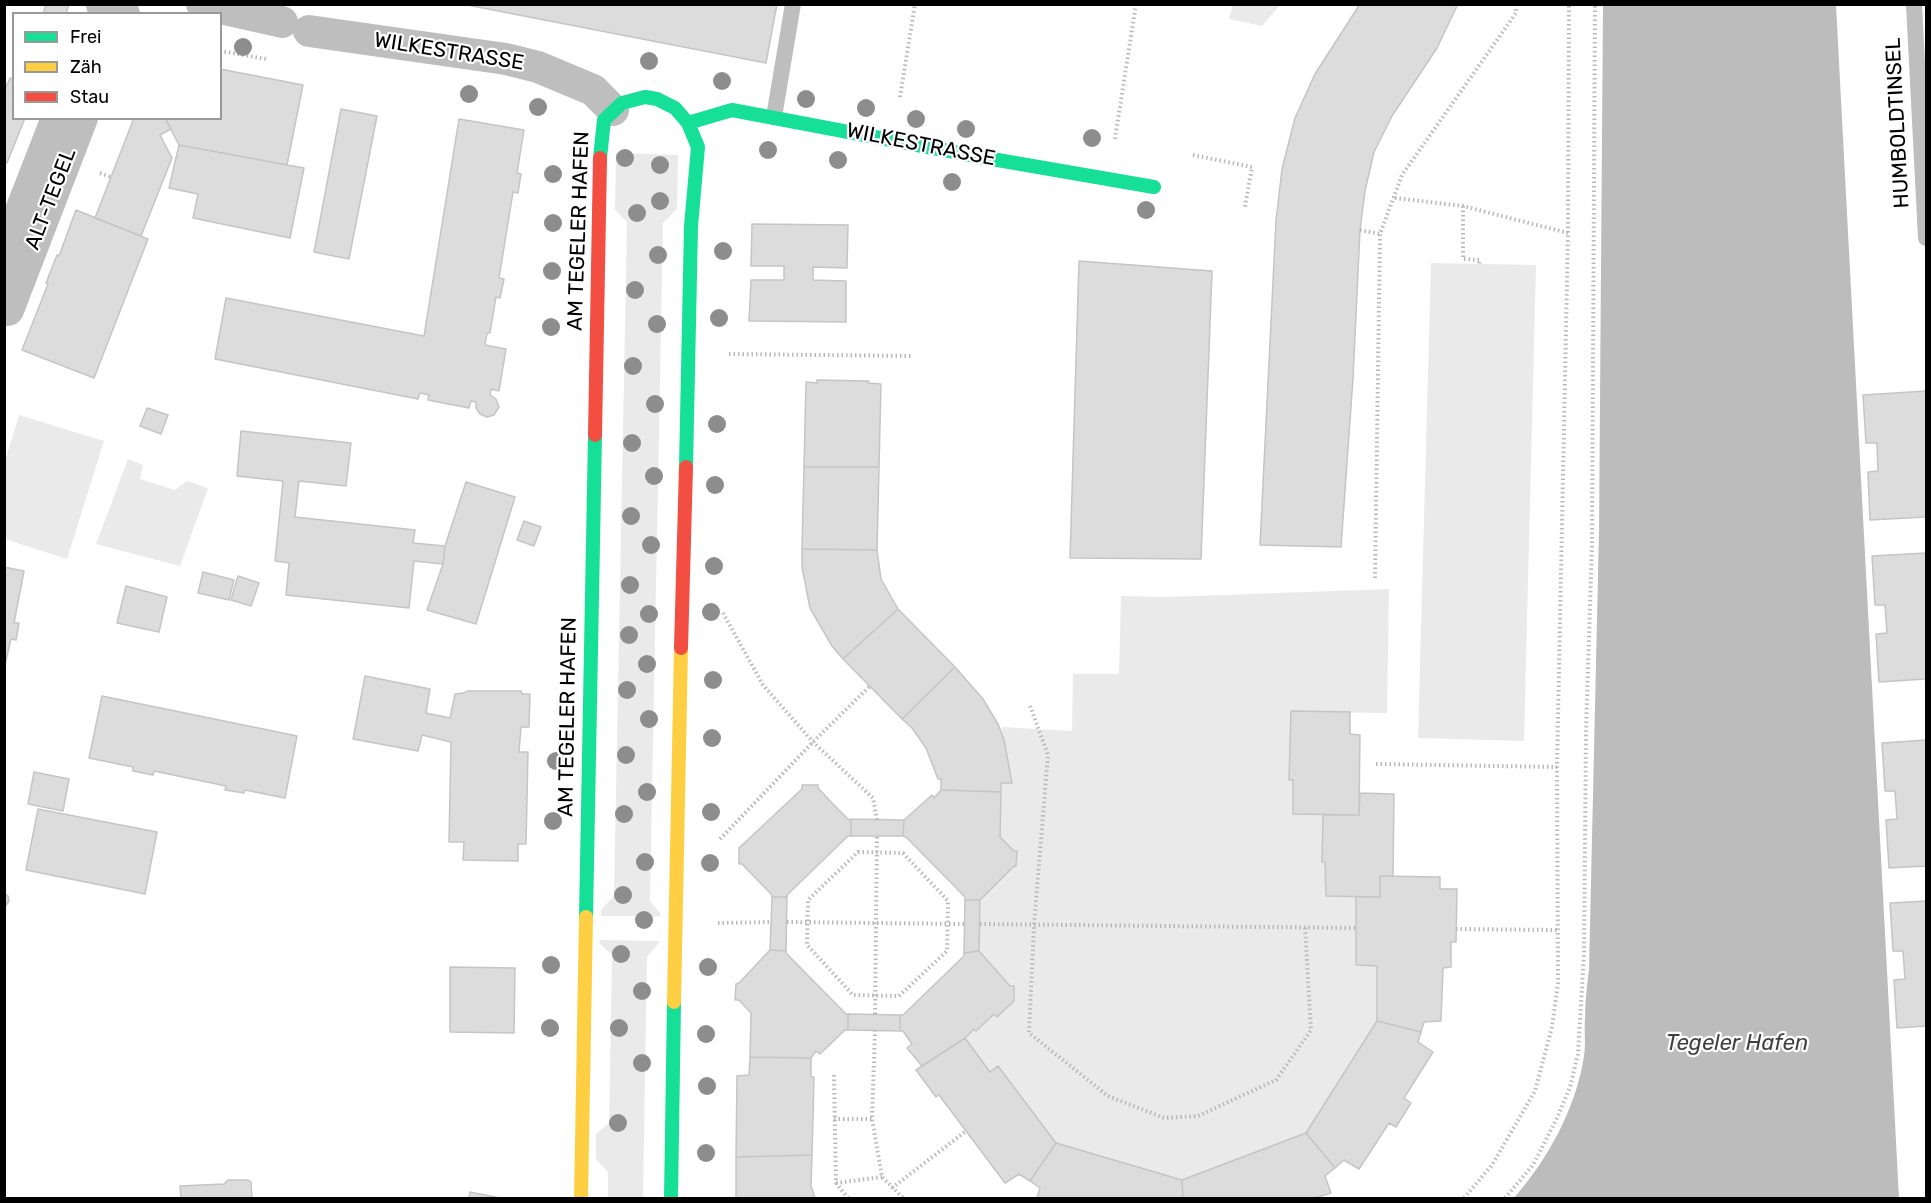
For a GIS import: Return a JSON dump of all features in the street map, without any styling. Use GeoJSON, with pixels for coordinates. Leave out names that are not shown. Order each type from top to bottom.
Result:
{"type":"FeatureCollection","features":[{"type":"Feature","properties":{"kind":"street","name":"WILKESTRASSE"},"geometry":{"type":"LineString","coordinates":[[202,4],[295,26],[506,59],[538,67],[592,90],[613,110]]}},
{"type":"Feature","properties":{"kind":"street"},"geometry":{"type":"LineString","coordinates":[[102,5],[120,12]]}},
{"type":"Feature","properties":{"kind":"street","name":"AM TEGELER HAFEN"},"geometry":{"type":"LineString","coordinates":[[581,1198],[600,144],[604,120],[613,110],[622,103],[645,97],[657,99],[675,108],[688,123],[698,147],[691,226],[671,1198]]}},
{"type":"Feature","properties":{"kind":"street","name":"WILKESTRASSE"},"geometry":{"type":"LineString","coordinates":[[688,123],[732,110],[1154,187]]}},
{"type":"Feature","properties":{"kind":"street"},"geometry":{"type":"LineString","coordinates":[[4,254],[56,120]]}},
{"type":"Feature","properties":{"kind":"street","name":"ALT-TEGEL"},"geometry":{"type":"LineString","coordinates":[[4,310],[8,310],[81,120]]}},
{"type":"Feature","properties":{"kind":"lane"},"geometry":{"type":"LineString","coordinates":[[774,117],[794,4]]}},
{"type":"Feature","properties":{"kind":"lane","name":"HUMBOLDTINSEL"},"geometry":{"type":"LineString","coordinates":[[1914,4],[1926,238]]}},
{"type":"Feature","properties":{"kind":"path"},"geometry":{"type":"LineString","coordinates":[[900,97],[915,4]]}},
{"type":"Feature","properties":{"kind":"path"},"geometry":{"type":"LineString","coordinates":[[1115,139],[1136,4]]}},
{"type":"Feature","properties":{"kind":"path"},"geometry":{"type":"LineString","coordinates":[[1375,578],[1380,234],[1402,176],[1516,13],[1516,4]]}},
{"type":"Feature","properties":{"kind":"path"},"geometry":{"type":"LineString","coordinates":[[1464,1198],[1492,1165],[1535,1091],[1552,1027],[1558,983],[1557,767],[1568,233],[1569,4]]}},
{"type":"Feature","properties":{"kind":"path"},"geometry":{"type":"LineString","coordinates":[[1505,1198],[1533,1165],[1558,1116],[1570,1087],[1578,1054],[1584,954],[1586,731],[1592,544],[1596,4]]}},
{"type":"Feature","properties":{"kind":"path"},"geometry":{"type":"LineString","coordinates":[[1193,155],[1252,167],[1245,207]]}},
{"type":"Feature","properties":{"kind":"path"},"geometry":{"type":"LineString","coordinates":[[1395,198],[1463,206],[1568,233]]}},
{"type":"Feature","properties":{"kind":"path"},"geometry":{"type":"LineString","coordinates":[[1463,206],[1463,259],[1480,260],[1479,264]]}},
{"type":"Feature","properties":{"kind":"path"},"geometry":{"type":"LineString","coordinates":[[1360,230],[1380,234]]}},
{"type":"Feature","properties":{"kind":"path"},"geometry":{"type":"LineString","coordinates":[[729,354],[914,356]]}},
{"type":"Feature","properties":{"kind":"path"},"geometry":{"type":"LineString","coordinates":[[723,613],[763,685],[813,742],[873,798],[877,820]]}},
{"type":"Feature","properties":{"kind":"path"},"geometry":{"type":"LineString","coordinates":[[720,839],[870,686]]}},
{"type":"Feature","properties":{"kind":"path"},"geometry":{"type":"LineString","coordinates":[[1030,706],[1048,755],[1034,925],[1029,1033],[1108,1096],[1164,1118],[1198,1116],[1276,1080],[1311,1030],[1305,927]]}},
{"type":"Feature","properties":{"kind":"path"},"geometry":{"type":"LineString","coordinates":[[1376,764],[1557,767]]}},
{"type":"Feature","properties":{"kind":"path"},"geometry":{"type":"LineString","coordinates":[[874,1014],[877,836]]}},
{"type":"Feature","properties":{"kind":"path"},"geometry":{"type":"LineString","coordinates":[[858,852],[903,853],[948,901],[946,951],[899,996],[853,994],[807,945],[807,923],[808,900],[858,852]]}},
{"type":"Feature","properties":{"kind":"path"},"geometry":{"type":"LineString","coordinates":[[718,923],[771,922]]}},
{"type":"Feature","properties":{"kind":"path"},"geometry":{"type":"LineString","coordinates":[[786,922],[965,924]]}},
{"type":"Feature","properties":{"kind":"path"},"geometry":{"type":"LineString","coordinates":[[980,924],[1356,928]]}},
{"type":"Feature","properties":{"kind":"path"},"geometry":{"type":"LineString","coordinates":[[1456,929],[1558,930]]}},
{"type":"Feature","properties":{"kind":"path"},"geometry":{"type":"LineString","coordinates":[[875,1030],[872,1119],[882,1177],[903,1198]]}},
{"type":"Feature","properties":{"kind":"path"},"geometry":{"type":"LineString","coordinates":[[834,1075],[836,1183],[848,1198]]}},
{"type":"Feature","properties":{"kind":"path"},"geometry":{"type":"LineString","coordinates":[[834,1119],[872,1119]]}},
{"type":"Feature","properties":{"kind":"path"},"geometry":{"type":"LineString","coordinates":[[892,1188],[966,1131]]}},
{"type":"Feature","properties":{"kind":"path"},"geometry":{"type":"LineString","coordinates":[[836,1183],[882,1177]]}},
{"type":"Feature","properties":{"kind":"shaded area"},"geometry":{"type":"Polygon","coordinates":[[[1233,4],[1280,5],[1262,26],[1229,19],[1233,4]]]}},
{"type":"Feature","properties":{"kind":"shaded area"},"geometry":{"type":"Polygon","coordinates":[[[616,153],[678,155],[677,209],[663,223],[650,901],[661,914],[652,917],[652,921],[646,927],[637,927],[637,916],[601,916],[601,910],[614,896],[627,222],[615,210],[616,153]]]}},
{"type":"Feature","properties":{"kind":"shaded area"},"geometry":{"type":"Polygon","coordinates":[[[1431,263],[1536,265],[1524,741],[1418,738],[1431,263]]]}},
{"type":"Feature","properties":{"kind":"shaded area"},"geometry":{"type":"Polygon","coordinates":[[[19,415],[104,441],[67,559],[5,539],[5,461],[19,415]]]}},
{"type":"Feature","properties":{"kind":"shaded area"},"geometry":{"type":"Polygon","coordinates":[[[128,459],[143,465],[140,479],[175,490],[187,481],[208,488],[180,566],[96,544],[128,459]]]}},
{"type":"Feature","properties":{"kind":"shaded area"},"geometry":{"type":"Polygon","coordinates":[[[1389,589],[1387,713],[1291,712],[1289,779],[1293,780],[1293,814],[1323,815],[1322,862],[1325,862],[1326,896],[1356,897],[1356,965],[1377,966],[1377,1021],[1306,1133],[1182,1180],[1056,1143],[990,1072],[965,1038],[994,1014],[997,1017],[1014,986],[1010,986],[979,951],[981,898],[1016,866],[1017,852],[1000,837],[1002,727],[1072,731],[1073,674],[1119,674],[1121,596],[1166,597],[1389,589]]]}},
{"type":"Feature","properties":{"kind":"shaded area"},"geometry":{"type":"Polygon","coordinates":[[[600,940],[660,941],[647,957],[643,1198],[608,1198],[608,1172],[596,1159],[596,1134],[609,1123],[612,955],[599,943],[600,940]]]}},
{"type":"Feature","properties":{"kind":"water","name":"Tegeler Hafen"},"geometry":{"type":"Polygon","coordinates":[[[1603,5],[1836,5],[1899,1198],[1514,1198],[1538,1167],[1559,1132],[1574,1095],[1585,1051],[1599,532],[1603,5]]]}},
{"type":"Feature","properties":{"kind":"building"},"geometry":{"type":"Polygon","coordinates":[[[46,4],[69,4],[67,12],[44,12],[46,4]]]}},
{"type":"Feature","properties":{"kind":"building"},"geometry":{"type":"Polygon","coordinates":[[[462,4],[777,4],[766,63],[462,4]]]}},
{"type":"Feature","properties":{"kind":"building"},"geometry":{"type":"Polygon","coordinates":[[[1360,4],[1458,4],[1437,48],[1392,116],[1374,152],[1365,191],[1360,230],[1353,378],[1341,547],[1260,545],[1276,221],[1282,169],[1295,118],[1315,74],[1360,4]]]}},
{"type":"Feature","properties":{"kind":"building"},"geometry":{"type":"Polygon","coordinates":[[[222,69],[303,85],[287,165],[179,145],[166,120],[222,120],[222,69]]]}},
{"type":"Feature","properties":{"kind":"building"},"geometry":{"type":"Polygon","coordinates":[[[10,78],[12,78],[12,120],[24,120],[7,163],[4,162],[4,92],[10,78]]]}},
{"type":"Feature","properties":{"kind":"building"},"geometry":{"type":"Polygon","coordinates":[[[341,109],[377,116],[349,259],[314,252],[341,109]]]}},
{"type":"Feature","properties":{"kind":"building"},"geometry":{"type":"Polygon","coordinates":[[[459,119],[524,130],[517,173],[521,174],[518,193],[513,192],[499,278],[504,279],[500,298],[496,297],[490,333],[487,333],[485,345],[506,349],[499,391],[491,389],[490,395],[496,399],[499,407],[494,415],[487,417],[480,414],[476,408],[476,402],[471,401],[469,408],[428,400],[429,395],[420,393],[418,399],[215,359],[226,298],[424,336],[459,119]]]}},
{"type":"Feature","properties":{"kind":"building"},"geometry":{"type":"Polygon","coordinates":[[[133,120],[166,120],[171,129],[160,135],[172,158],[141,236],[95,218],[133,120]]]}},
{"type":"Feature","properties":{"kind":"building"},"geometry":{"type":"Polygon","coordinates":[[[179,145],[304,168],[290,238],[193,218],[198,194],[169,188],[179,145]]]}},
{"type":"Feature","properties":{"kind":"building"},"geometry":{"type":"Polygon","coordinates":[[[76,210],[148,239],[94,378],[22,350],[76,210]]]}},
{"type":"Feature","properties":{"kind":"building"},"geometry":{"type":"Polygon","coordinates":[[[752,224],[848,225],[847,268],[813,267],[813,280],[846,281],[846,322],[749,321],[751,280],[784,280],[784,266],[751,266],[752,224]]]}},
{"type":"Feature","properties":{"kind":"building"},"geometry":{"type":"Polygon","coordinates":[[[1079,261],[1212,271],[1201,559],[1070,558],[1079,261]]]}},
{"type":"Feature","properties":{"kind":"building"},"geometry":{"type":"Polygon","coordinates":[[[817,380],[869,381],[868,383],[881,384],[879,467],[804,467],[806,382],[817,383],[817,380]]]}},
{"type":"Feature","properties":{"kind":"building"},"geometry":{"type":"Polygon","coordinates":[[[1926,391],[1926,517],[1870,520],[1868,472],[1878,471],[1877,443],[1866,443],[1863,395],[1926,391]]]}},
{"type":"Feature","properties":{"kind":"building"},"geometry":{"type":"Polygon","coordinates":[[[147,408],[168,415],[161,434],[140,426],[147,408]]]}},
{"type":"Feature","properties":{"kind":"building"},"geometry":{"type":"Polygon","coordinates":[[[241,431],[351,443],[346,486],[299,481],[295,517],[415,530],[413,543],[445,546],[443,564],[414,561],[409,608],[286,595],[289,563],[275,561],[283,481],[237,476],[241,431]]]}},
{"type":"Feature","properties":{"kind":"building"},"geometry":{"type":"Polygon","coordinates":[[[804,467],[879,467],[877,550],[802,549],[804,467]]]}},
{"type":"Feature","properties":{"kind":"building"},"geometry":{"type":"Polygon","coordinates":[[[466,482],[515,497],[476,624],[427,610],[443,564],[445,546],[466,482]]]}},
{"type":"Feature","properties":{"kind":"building"},"geometry":{"type":"Polygon","coordinates":[[[524,521],[541,527],[534,546],[517,540],[524,521]]]}},
{"type":"Feature","properties":{"kind":"building"},"geometry":{"type":"Polygon","coordinates":[[[802,549],[877,550],[881,579],[898,609],[843,659],[832,646],[810,608],[802,567],[802,549]]]}},
{"type":"Feature","properties":{"kind":"building"},"geometry":{"type":"Polygon","coordinates":[[[1926,553],[1926,679],[1879,682],[1876,634],[1887,633],[1885,605],[1875,605],[1872,556],[1926,553]]]}},
{"type":"Feature","properties":{"kind":"building"},"geometry":{"type":"Polygon","coordinates":[[[4,567],[24,571],[14,623],[19,623],[16,640],[11,639],[4,669],[4,567]]]}},
{"type":"Feature","properties":{"kind":"building"},"geometry":{"type":"Polygon","coordinates":[[[203,572],[234,580],[229,600],[198,593],[203,572]]]}},
{"type":"Feature","properties":{"kind":"building"},"geometry":{"type":"Polygon","coordinates":[[[238,576],[259,583],[251,606],[231,600],[238,576]]]}},
{"type":"Feature","properties":{"kind":"building"},"geometry":{"type":"Polygon","coordinates":[[[126,586],[167,597],[159,632],[117,623],[126,586]]]}},
{"type":"Feature","properties":{"kind":"building"},"geometry":{"type":"Polygon","coordinates":[[[898,609],[955,667],[902,719],[843,659],[898,609]]]}},
{"type":"Feature","properties":{"kind":"building"},"geometry":{"type":"Polygon","coordinates":[[[955,667],[983,699],[998,724],[1004,740],[1012,783],[1001,783],[1001,792],[941,790],[941,779],[938,779],[926,748],[912,728],[902,719],[955,667]]]}},
{"type":"Feature","properties":{"kind":"building"},"geometry":{"type":"Polygon","coordinates":[[[365,676],[430,689],[426,713],[450,718],[455,694],[467,691],[521,691],[522,694],[530,694],[529,727],[521,727],[519,752],[528,752],[526,844],[518,844],[518,861],[463,860],[464,842],[449,842],[451,742],[422,735],[418,751],[353,739],[365,676]]]}},
{"type":"Feature","properties":{"kind":"building"},"geometry":{"type":"Polygon","coordinates":[[[102,696],[297,736],[285,798],[245,790],[244,793],[225,790],[226,786],[154,771],[153,775],[133,771],[133,767],[89,758],[102,696]]]}},
{"type":"Feature","properties":{"kind":"building"},"geometry":{"type":"Polygon","coordinates":[[[1291,711],[1350,712],[1350,734],[1360,735],[1359,815],[1293,814],[1293,780],[1289,780],[1291,711]]]}},
{"type":"Feature","properties":{"kind":"building"},"geometry":{"type":"Polygon","coordinates":[[[1926,740],[1926,866],[1889,868],[1886,820],[1897,819],[1895,791],[1885,791],[1882,743],[1926,740]]]}},
{"type":"Feature","properties":{"kind":"building"},"geometry":{"type":"Polygon","coordinates":[[[34,772],[69,779],[63,811],[28,804],[34,772]]]}},
{"type":"Feature","properties":{"kind":"building"},"geometry":{"type":"Polygon","coordinates":[[[802,785],[818,785],[818,788],[834,805],[849,820],[851,819],[851,836],[848,836],[787,897],[772,897],[742,864],[739,864],[739,848],[802,789],[802,785]]]}},
{"type":"Feature","properties":{"kind":"building"},"geometry":{"type":"Polygon","coordinates":[[[941,790],[1001,792],[1000,837],[1014,851],[1017,851],[1016,866],[980,900],[965,900],[965,897],[903,836],[904,820],[932,795],[934,798],[941,790]]]}},
{"type":"Feature","properties":{"kind":"building"},"geometry":{"type":"Polygon","coordinates":[[[1360,793],[1394,794],[1393,876],[1380,876],[1380,897],[1326,896],[1325,862],[1322,862],[1323,815],[1359,815],[1360,793]]]}},
{"type":"Feature","properties":{"kind":"building"},"geometry":{"type":"Polygon","coordinates":[[[38,809],[157,832],[145,894],[26,870],[38,809]]]}},
{"type":"Feature","properties":{"kind":"building"},"geometry":{"type":"Polygon","coordinates":[[[851,819],[904,820],[903,836],[851,836],[851,819]]]}},
{"type":"Feature","properties":{"kind":"building"},"geometry":{"type":"Polygon","coordinates":[[[1380,876],[1440,877],[1440,889],[1457,889],[1456,942],[1451,942],[1451,967],[1443,968],[1441,1021],[1424,1022],[1421,1032],[1377,1021],[1377,966],[1356,965],[1356,897],[1380,897],[1380,876]]]}},
{"type":"Feature","properties":{"kind":"building"},"geometry":{"type":"Polygon","coordinates":[[[4,893],[8,896],[9,901],[4,908],[4,893]]]}},
{"type":"Feature","properties":{"kind":"building"},"geometry":{"type":"Polygon","coordinates":[[[772,897],[787,897],[786,951],[770,950],[772,897]]]}},
{"type":"Feature","properties":{"kind":"building"},"geometry":{"type":"Polygon","coordinates":[[[965,900],[980,900],[979,951],[964,953],[965,900]]]}},
{"type":"Feature","properties":{"kind":"building"},"geometry":{"type":"Polygon","coordinates":[[[1926,901],[1926,1026],[1897,1028],[1894,980],[1905,979],[1903,951],[1893,951],[1890,903],[1926,901]]]}},
{"type":"Feature","properties":{"kind":"building"},"geometry":{"type":"Polygon","coordinates":[[[770,950],[786,951],[848,1014],[848,1030],[845,1030],[820,1054],[816,1051],[811,1058],[750,1057],[751,1013],[739,1000],[735,1000],[736,984],[770,950]]]}},
{"type":"Feature","properties":{"kind":"building"},"geometry":{"type":"Polygon","coordinates":[[[979,951],[1010,986],[1014,986],[1014,1001],[997,1017],[994,1014],[976,1031],[974,1029],[965,1038],[922,1066],[907,1048],[912,1044],[903,1031],[900,1031],[900,1015],[903,1015],[964,956],[964,953],[979,951]]]}},
{"type":"Feature","properties":{"kind":"building"},"geometry":{"type":"Polygon","coordinates":[[[450,967],[515,968],[514,1033],[450,1032],[450,967]]]}},
{"type":"Feature","properties":{"kind":"building"},"geometry":{"type":"Polygon","coordinates":[[[848,1014],[900,1015],[900,1031],[848,1030],[848,1014]]]}},
{"type":"Feature","properties":{"kind":"building"},"geometry":{"type":"Polygon","coordinates":[[[1377,1021],[1421,1032],[1418,1042],[1433,1052],[1404,1098],[1411,1103],[1396,1127],[1389,1123],[1359,1169],[1344,1160],[1335,1168],[1306,1133],[1377,1021]]]}},
{"type":"Feature","properties":{"kind":"building"},"geometry":{"type":"Polygon","coordinates":[[[965,1038],[990,1072],[998,1066],[1056,1143],[1030,1181],[1019,1174],[1005,1183],[939,1095],[936,1097],[916,1070],[965,1038]]]}},
{"type":"Feature","properties":{"kind":"building"},"geometry":{"type":"Polygon","coordinates":[[[750,1057],[811,1058],[811,1077],[814,1077],[812,1155],[736,1157],[737,1076],[749,1075],[750,1057]]]}},
{"type":"Feature","properties":{"kind":"building"},"geometry":{"type":"Polygon","coordinates":[[[1306,1133],[1335,1168],[1325,1176],[1331,1193],[1315,1198],[1183,1198],[1182,1180],[1306,1133]]]}},
{"type":"Feature","properties":{"kind":"building"},"geometry":{"type":"Polygon","coordinates":[[[1056,1143],[1182,1180],[1183,1198],[1037,1198],[1040,1188],[1030,1181],[1056,1143]]]}},
{"type":"Feature","properties":{"kind":"building"},"geometry":{"type":"Polygon","coordinates":[[[812,1155],[811,1186],[815,1198],[736,1198],[736,1157],[812,1155]]]}},
{"type":"Feature","properties":{"kind":"building"},"geometry":{"type":"Polygon","coordinates":[[[228,1180],[251,1182],[252,1198],[181,1198],[180,1186],[224,1184],[228,1180]]]}},
{"type":"Feature","properties":{"kind":"building"},"geometry":{"type":"Polygon","coordinates":[[[470,1192],[500,1198],[469,1198],[470,1192]]]}},
{"type":"Feature","properties":{"kind":"traffic: fast"},"geometry":{"type":"LineString","coordinates":[[600,158],[604,120],[622,103],[645,97],[657,99],[675,108],[688,123],[698,147],[691,226],[686,467]]}},
{"type":"Feature","properties":{"kind":"traffic: fast"},"geometry":{"type":"LineString","coordinates":[[688,123],[732,110],[1154,187]]}},
{"type":"Feature","properties":{"kind":"traffic: fast"},"geometry":{"type":"LineString","coordinates":[[586,917],[595,435]]}},
{"type":"Feature","properties":{"kind":"traffic: fast"},"geometry":{"type":"LineString","coordinates":[[671,1198],[674,1002]]}},
{"type":"Feature","properties":{"kind":"traffic: slow"},"geometry":{"type":"LineString","coordinates":[[674,1002],[681,648]]}},
{"type":"Feature","properties":{"kind":"traffic: slow"},"geometry":{"type":"LineString","coordinates":[[581,1198],[586,917]]}},
{"type":"Feature","properties":{"kind":"traffic: jam"},"geometry":{"type":"LineString","coordinates":[[595,435],[600,158]]}},
{"type":"Feature","properties":{"kind":"traffic: jam"},"geometry":{"type":"LineString","coordinates":[[681,648],[686,467]]}}]}
